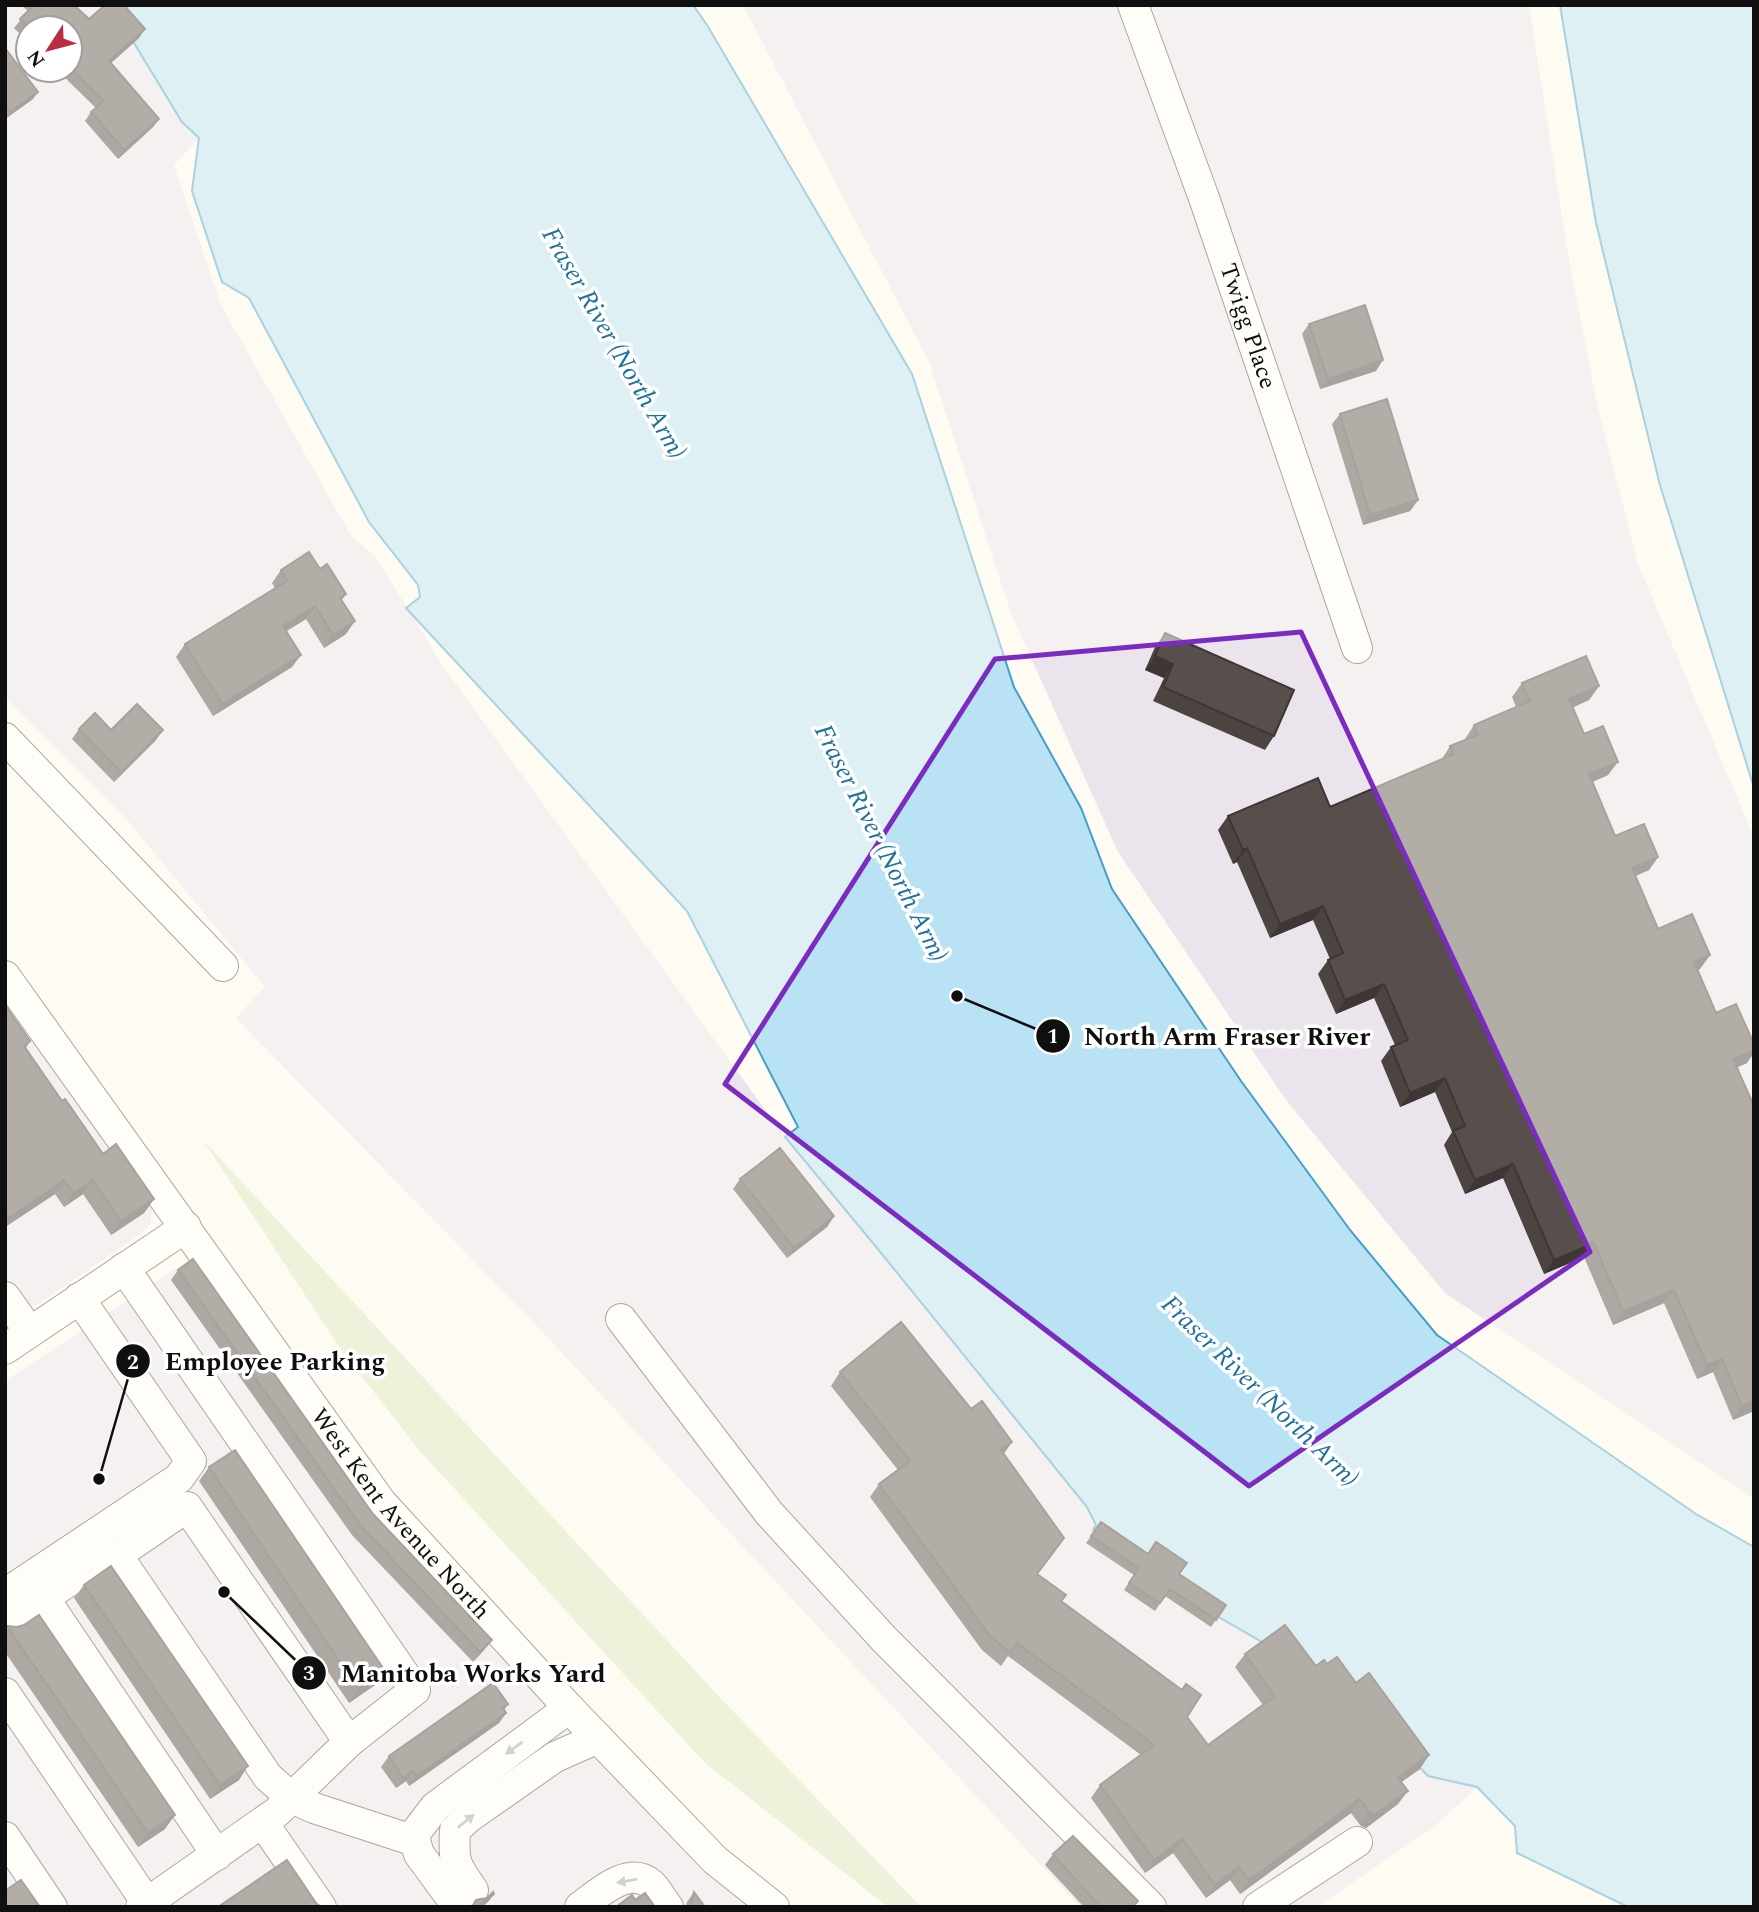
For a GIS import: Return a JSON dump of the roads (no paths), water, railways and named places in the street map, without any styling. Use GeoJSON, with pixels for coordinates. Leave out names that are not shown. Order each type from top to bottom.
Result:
{"type":"FeatureCollection","features":[{"type":"Feature","properties":{"kind":"street","name":"Twigg Place"},"geometry":{"type":"LineString","coordinates":[[1133,5],[1204,198],[1357,648]]}},
{"type":"Feature","properties":{"kind":"street"},"geometry":{"type":"LineString","coordinates":[[5,738],[223,966]]}},
{"type":"Feature","properties":{"kind":"street","name":"West Kent Avenue North"},"geometry":{"type":"LineString","coordinates":[[5,976],[381,1502],[569,1708],[716,1860],[774,1907]]}},
{"type":"Feature","properties":{"kind":"street"},"geometry":{"type":"LineString","coordinates":[[5,1349],[186,1227]]}},
{"type":"Feature","properties":{"kind":"street"},"geometry":{"type":"LineString","coordinates":[[5,1693],[144,1905],[263,1823],[349,1742],[415,1690],[124,1268]]}},
{"type":"Feature","properties":{"kind":"street"},"geometry":{"type":"LineString","coordinates":[[5,1297],[30,1332]]}},
{"type":"Feature","properties":{"kind":"street"},"geometry":{"type":"LineString","coordinates":[[5,1594],[179,1478],[191,1461],[79,1298]]}},
{"type":"Feature","properties":{"kind":"street"},"geometry":{"type":"LineString","coordinates":[[621,1319],[778,1523],[884,1639],[1151,1907]]}},
{"type":"Feature","properties":{"kind":"street"},"geometry":{"type":"LineString","coordinates":[[5,1624],[94,1564],[117,1555],[187,1507],[349,1742]]}},
{"type":"Feature","properties":{"kind":"street"},"geometry":{"type":"LineString","coordinates":[[117,1555],[268,1777],[292,1798],[314,1808],[415,1841]]}},
{"type":"Feature","properties":{"kind":"street"},"geometry":{"type":"LineString","coordinates":[[44,1598],[217,1855]]}},
{"type":"Feature","properties":{"kind":"street"},"geometry":{"type":"LineString","coordinates":[[475,1901],[419,1854],[415,1841],[416,1832],[435,1807],[569,1708]]}},
{"type":"Feature","properties":{"kind":"street"},"geometry":{"type":"LineString","coordinates":[[475,1901],[453,1856],[455,1830],[555,1756],[598,1738]]}},
{"type":"Feature","properties":{"kind":"street"},"geometry":{"type":"LineString","coordinates":[[263,1823],[321,1907]]}},
{"type":"Feature","properties":{"kind":"street"},"geometry":{"type":"LineString","coordinates":[[5,1837],[52,1907]]}},
{"type":"Feature","properties":{"kind":"street"},"geometry":{"type":"LineString","coordinates":[[1258,1907],[1357,1842]]}},
{"type":"Feature","properties":{"kind":"street"},"geometry":{"type":"LineString","coordinates":[[580,1907],[608,1886],[621,1880],[638,1878],[650,1883],[668,1907]]}},
{"type":"Feature","properties":{"kind":"water","name":"Fraser River (North Arm)"},"geometry":{"type":"Polygon","coordinates":[[[111,5],[693,5],[912,374],[1014,687],[1081,808],[1112,889],[1241,1081],[1350,1230],[1437,1335],[1696,1514],[1754,1547],[1754,1907],[1628,1907],[1517,1853],[1515,1826],[1477,1787],[1428,1776],[1349,1692],[1222,1619],[1093,1530],[1096,1525],[1087,1507],[785,1137],[798,1127],[687,911],[406,608],[420,597],[418,585],[369,522],[249,298],[222,282],[192,191],[199,138],[182,122],[111,5]]]}},
{"type":"Feature","properties":{"kind":"water"},"geometry":{"type":"Polygon","coordinates":[[[1560,5],[1754,5],[1754,788],[1660,485],[1596,223],[1560,5]]]}},
{"type":"Feature","properties":{"kind":"place","name":"North Arm Fraser River"},"geometry":{"type":"Point","coordinates":[957,996]}},
{"type":"Feature","properties":{"kind":"place","name":"Employee Parking"},"geometry":{"type":"Point","coordinates":[99,1479]}},
{"type":"Feature","properties":{"kind":"place","name":"Manitoba Works Yard"},"geometry":{"type":"Point","coordinates":[224,1592]}}]}
